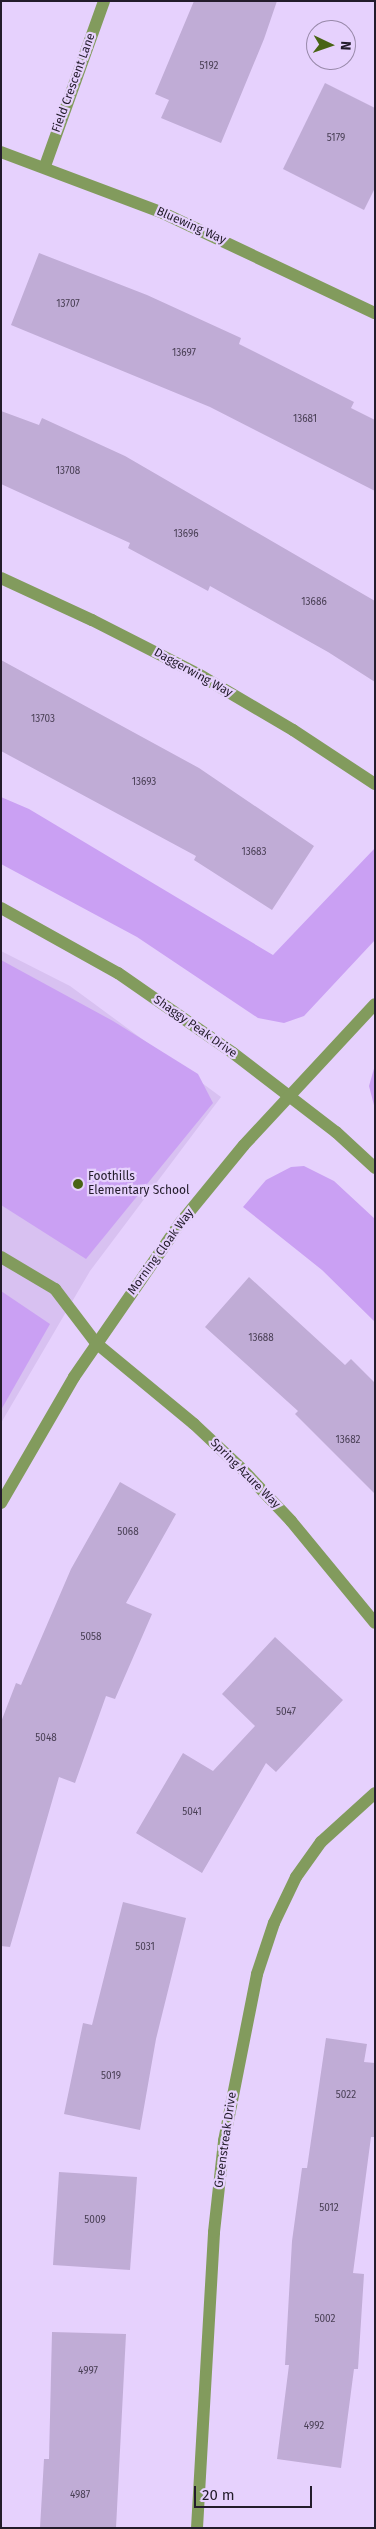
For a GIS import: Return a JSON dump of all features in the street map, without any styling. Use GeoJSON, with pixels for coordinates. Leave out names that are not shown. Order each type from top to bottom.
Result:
{"type":"FeatureCollection","features":[{"type":"Feature","properties":{"kind":"street","name":"Field Crescent Lane"},"geometry":{"type":"LineString","coordinates":[[45,166],[104,1]]}},
{"type":"Feature","properties":{"kind":"street","name":"Bluewing Way"},"geometry":{"type":"LineString","coordinates":[[1,152],[45,166],[163,213],[375,313]]}},
{"type":"Feature","properties":{"kind":"street","name":"Daggerwing Way"},"geometry":{"type":"LineString","coordinates":[[1,578],[92,620],[198,674],[293,730],[375,784]]}},
{"type":"Feature","properties":{"kind":"street","name":"Shaggy Peak Drive"},"geometry":{"type":"LineString","coordinates":[[1,908],[118,973],[289,1096],[375,1168]]}},
{"type":"Feature","properties":{"kind":"street","name":"Morning Cloak Way"},"geometry":{"type":"LineString","coordinates":[[1,1503],[96,1343],[181,1222],[244,1145],[375,1004]]}},
{"type":"Feature","properties":{"kind":"street","name":"Spring Azure Way"},"geometry":{"type":"LineString","coordinates":[[1,1257],[55,1289],[96,1343],[194,1424],[242,1470],[291,1521],[375,1623]]}},
{"type":"Feature","properties":{"kind":"street","name":"Greenstreak Drive"},"geometry":{"type":"LineString","coordinates":[[197,2528],[214,2232],[224,2140],[257,1974],[274,1923],[296,1878],[321,1842],[375,1793]]}},
{"type":"Feature","properties":{"kind":"shaded area"},"geometry":{"type":"Polygon","coordinates":[[[1,797],[29,809],[273,955],[375,848],[375,940],[304,1016],[284,1023],[258,1018],[137,937],[1,864],[1,797]]]}},
{"type":"Feature","properties":{"kind":"shaded area","name":"Foothills Elementary School"},"geometry":{"type":"Polygon","coordinates":[[[1,951],[70,986],[221,1097],[90,1271],[1,1423],[1,951]]]}},
{"type":"Feature","properties":{"kind":"shaded area","name":"Foothills Elementary School"},"geometry":{"type":"Polygon","coordinates":[[[1,960],[113,1021],[198,1074],[213,1103],[86,1259],[1,1205],[1,960]]]}},
{"type":"Feature","properties":{"kind":"shaded area"},"geometry":{"type":"Polygon","coordinates":[[[375,1065],[375,1109],[369,1086],[375,1065]]]}},
{"type":"Feature","properties":{"kind":"shaded area"},"geometry":{"type":"Polygon","coordinates":[[[304,1166],[334,1181],[375,1219],[375,1322],[322,1270],[243,1207],[266,1180],[291,1167],[304,1166]]]}},
{"type":"Feature","properties":{"kind":"shaded area"},"geometry":{"type":"Polygon","coordinates":[[[1,1291],[50,1324],[1,1410],[1,1291]]]}},
{"type":"Feature","properties":{"kind":"building"},"geometry":{"type":"Polygon","coordinates":[[[194,1],[277,1],[264,39],[221,143],[161,118],[169,100],[155,94],[194,1]]]}},
{"type":"Feature","properties":{"kind":"building"},"geometry":{"type":"Polygon","coordinates":[[[325,83],[375,108],[375,188],[364,210],[283,169],[325,83]]]}},
{"type":"Feature","properties":{"kind":"building"},"geometry":{"type":"Polygon","coordinates":[[[39,253],[147,295],[241,338],[239,344],[354,402],[351,408],[375,420],[375,491],[210,407],[11,325],[39,253]]]}},
{"type":"Feature","properties":{"kind":"building"},"geometry":{"type":"Polygon","coordinates":[[[1,411],[39,425],[42,418],[125,456],[375,601],[375,682],[328,652],[210,586],[208,591],[128,548],[130,543],[1,484],[1,411]]]}},
{"type":"Feature","properties":{"kind":"building"},"geometry":{"type":"Polygon","coordinates":[[[1,660],[199,768],[314,846],[272,910],[194,860],[196,856],[1,751],[1,660]]]}},
{"type":"Feature","properties":{"kind":"building"},"geometry":{"type":"Polygon","coordinates":[[[249,1277],[345,1365],[351,1359],[375,1383],[375,1494],[295,1414],[298,1411],[205,1327],[249,1277]]]}},
{"type":"Feature","properties":{"kind":"building"},"geometry":{"type":"Polygon","coordinates":[[[120,1482],[176,1514],[126,1603],[152,1614],[115,1699],[106,1696],[75,1783],[59,1777],[10,1947],[1,1946],[1,1722],[16,1683],[21,1685],[71,1569],[120,1482]]]}},
{"type":"Feature","properties":{"kind":"building"},"geometry":{"type":"Polygon","coordinates":[[[275,1637],[343,1700],[276,1772],[266,1763],[202,1873],[136,1833],[183,1753],[213,1771],[255,1726],[222,1694],[275,1637]]]}},
{"type":"Feature","properties":{"kind":"building"},"geometry":{"type":"Polygon","coordinates":[[[123,1902],[186,1918],[156,2039],[140,2130],[64,2114],[83,2023],[92,2025],[123,1902]]]}},
{"type":"Feature","properties":{"kind":"building"},"geometry":{"type":"Polygon","coordinates":[[[326,2038],[367,2044],[364,2062],[375,2063],[375,2137],[371,2137],[353,2273],[364,2274],[358,2369],[354,2369],[341,2468],[277,2459],[289,2365],[285,2365],[292,2241],[302,2168],[307,2168],[326,2038]]]}},
{"type":"Feature","properties":{"kind":"building"},"geometry":{"type":"Polygon","coordinates":[[[59,2172],[137,2177],[130,2270],[53,2265],[59,2172]]]}},
{"type":"Feature","properties":{"kind":"building"},"geometry":{"type":"Polygon","coordinates":[[[52,2332],[126,2334],[116,2528],[40,2528],[44,2459],[49,2459],[52,2332]]]}},
{"type":"Feature","properties":{"kind":"place","name":"Foothills Elementary School"},"geometry":{"type":"Point","coordinates":[78,1184]}}]}
